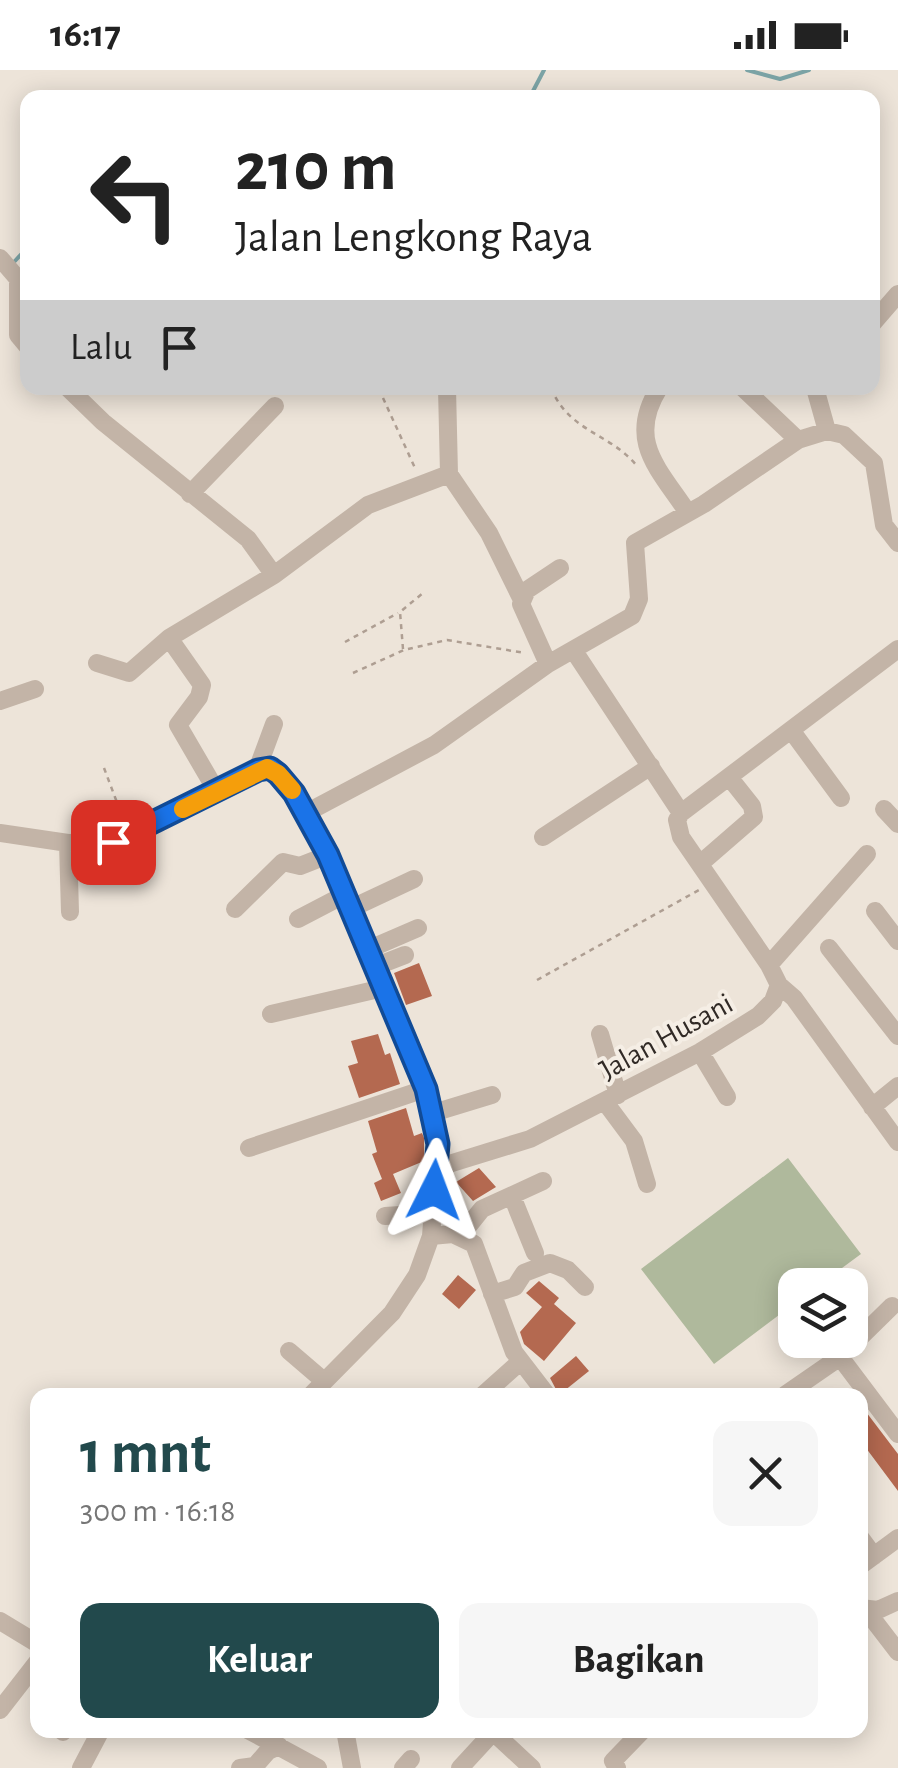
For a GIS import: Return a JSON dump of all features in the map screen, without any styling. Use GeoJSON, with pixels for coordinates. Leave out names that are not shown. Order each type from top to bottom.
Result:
{"type":"FeatureCollection","features":[{"type":"Feature","properties":{"kind":"street"},"geometry":{"type":"LineString","coordinates":[[5,263],[20,289],[20,338]]}},
{"type":"Feature","properties":{"kind":"street"},"geometry":{"type":"LineString","coordinates":[[880,315],[898,294]]}},
{"type":"Feature","properties":{"kind":"street"},"geometry":{"type":"LineString","coordinates":[[76,395],[248,539],[274,574]]}},
{"type":"Feature","properties":{"kind":"street"},"geometry":{"type":"LineString","coordinates":[[447,395],[449,474],[489,533],[522,600],[522,612],[544,658]]}},
{"type":"Feature","properties":{"kind":"street"},"geometry":{"type":"LineString","coordinates":[[655,395],[645,419],[643,441],[688,513]]}},
{"type":"Feature","properties":{"kind":"street"},"geometry":{"type":"LineString","coordinates":[[750,395],[798,440]]}},
{"type":"Feature","properties":{"kind":"street"},"geometry":{"type":"LineString","coordinates":[[817,395],[826,431]]}},
{"type":"Feature","properties":{"kind":"street"},"geometry":{"type":"LineString","coordinates":[[190,494],[275,406]]}},
{"type":"Feature","properties":{"kind":"street"},"geometry":{"type":"LineString","coordinates":[[306,813],[434,746],[544,658],[574,651],[632,616],[639,599],[634,543],[688,513],[798,440],[826,431],[844,436],[874,463],[898,543]]}},
{"type":"Feature","properties":{"kind":"street"},"geometry":{"type":"LineString","coordinates":[[97,663],[129,673],[169,638],[274,574],[368,505],[449,474]]}},
{"type":"Feature","properties":{"kind":"street"},"geometry":{"type":"LineString","coordinates":[[522,600],[527,590],[560,568]]}},
{"type":"Feature","properties":{"kind":"street"},"geometry":{"type":"LineString","coordinates":[[169,638],[200,679],[202,690],[178,726],[217,792]]}},
{"type":"Feature","properties":{"kind":"street"},"geometry":{"type":"LineString","coordinates":[[898,649],[680,813],[676,828],[779,985],[794,998],[898,1142]]}},
{"type":"Feature","properties":{"kind":"street"},"geometry":{"type":"LineString","coordinates":[[574,651],[680,813]]}},
{"type":"Feature","properties":{"kind":"street"},"geometry":{"type":"LineString","coordinates":[[0,700],[36,689]]}},
{"type":"Feature","properties":{"kind":"street"},"geometry":{"type":"LineString","coordinates":[[258,770],[274,724]]}},
{"type":"Feature","properties":{"kind":"street"},"geometry":{"type":"LineString","coordinates":[[791,730],[841,798]]}},
{"type":"Feature","properties":{"kind":"street"},"geometry":{"type":"LineString","coordinates":[[544,837],[651,766]]}},
{"type":"Feature","properties":{"kind":"street"},"geometry":{"type":"LineString","coordinates":[[0,834],[95,844],[130,836],[258,770],[270,768],[306,813],[328,855],[426,1089],[438,1144],[431,1236],[417,1274],[401,1301],[318,1388],[290,1350]]}},
{"type":"Feature","properties":{"kind":"street"},"geometry":{"type":"LineString","coordinates":[[702,863],[754,818],[752,806],[729,777]]}},
{"type":"Feature","properties":{"kind":"street"},"geometry":{"type":"LineString","coordinates":[[884,809],[898,824]]}},
{"type":"Feature","properties":{"kind":"street"},"geometry":{"type":"LineString","coordinates":[[68,843],[70,912]]}},
{"type":"Feature","properties":{"kind":"street"},"geometry":{"type":"LineString","coordinates":[[769,965],[867,854]]}},
{"type":"Feature","properties":{"kind":"street"},"geometry":{"type":"LineString","coordinates":[[236,910],[283,862],[300,866],[328,855]]}},
{"type":"Feature","properties":{"kind":"street"},"geometry":{"type":"LineString","coordinates":[[298,918],[414,879]]}},
{"type":"Feature","properties":{"kind":"street"},"geometry":{"type":"LineString","coordinates":[[875,912],[898,941]]}},
{"type":"Feature","properties":{"kind":"street"},"geometry":{"type":"LineString","coordinates":[[371,959],[418,928]]}},
{"type":"Feature","properties":{"kind":"street"},"geometry":{"type":"LineString","coordinates":[[829,948],[898,1036]]}},
{"type":"Feature","properties":{"kind":"street"},"geometry":{"type":"LineString","coordinates":[[371,959],[406,956]]}},
{"type":"Feature","properties":{"kind":"street","name":"Jalan Husani"},"geometry":{"type":"LineString","coordinates":[[436,1168],[530,1140],[700,1052],[758,1016],[773,1001],[779,985]]}},
{"type":"Feature","properties":{"kind":"street"},"geometry":{"type":"LineString","coordinates":[[271,1014],[383,988]]}},
{"type":"Feature","properties":{"kind":"street"},"geometry":{"type":"LineString","coordinates":[[600,1034],[611,1099],[634,1142],[647,1184]]}},
{"type":"Feature","properties":{"kind":"street"},"geometry":{"type":"LineString","coordinates":[[700,1052],[728,1097]]}},
{"type":"Feature","properties":{"kind":"street"},"geometry":{"type":"LineString","coordinates":[[872,1107],[898,1086]]}},
{"type":"Feature","properties":{"kind":"street"},"geometry":{"type":"LineString","coordinates":[[250,1148],[426,1089]]}},
{"type":"Feature","properties":{"kind":"street"},"geometry":{"type":"LineString","coordinates":[[433,1113],[492,1095]]}},
{"type":"Feature","properties":{"kind":"street"},"geometry":{"type":"LineString","coordinates":[[438,1144],[456,1160]]}},
{"type":"Feature","properties":{"kind":"street"},"geometry":{"type":"LineString","coordinates":[[461,1236],[478,1212],[543,1181]]}},
{"type":"Feature","properties":{"kind":"street"},"geometry":{"type":"LineString","coordinates":[[512,1196],[535,1254]]}},
{"type":"Feature","properties":{"kind":"street"},"geometry":{"type":"LineString","coordinates":[[385,1216],[432,1213]]}},
{"type":"Feature","properties":{"kind":"street"},"geometry":{"type":"LineString","coordinates":[[431,1236],[461,1236],[474,1244],[520,1362],[541,1388]]}},
{"type":"Feature","properties":{"kind":"street"},"geometry":{"type":"LineString","coordinates":[[492,1294],[515,1287],[524,1273],[550,1263],[568,1270],[585,1287]]}},
{"type":"Feature","properties":{"kind":"street"},"geometry":{"type":"LineString","coordinates":[[868,1331],[896,1305]]}},
{"type":"Feature","properties":{"kind":"street"},"geometry":{"type":"LineString","coordinates":[[795,1388],[839,1358]]}},
{"type":"Feature","properties":{"kind":"street"},"geometry":{"type":"LineString","coordinates":[[841,1358],[863,1388]]}},
{"type":"Feature","properties":{"kind":"street"},"geometry":{"type":"LineString","coordinates":[[491,1388],[520,1362]]}},
{"type":"Feature","properties":{"kind":"street"},"geometry":{"type":"LineString","coordinates":[[868,1394],[898,1434]]}},
{"type":"Feature","properties":{"kind":"street"},"geometry":{"type":"LineString","coordinates":[[868,1560],[898,1538]]}},
{"type":"Feature","properties":{"kind":"street"},"geometry":{"type":"LineString","coordinates":[[868,1609],[878,1610],[898,1600]]}},
{"type":"Feature","properties":{"kind":"street"},"geometry":{"type":"LineString","coordinates":[[868,1615],[898,1652]]}},
{"type":"Feature","properties":{"kind":"street"},"geometry":{"type":"LineString","coordinates":[[0,1622],[30,1639]]}},
{"type":"Feature","properties":{"kind":"street"},"geometry":{"type":"LineString","coordinates":[[0,1710],[30,1671]]}},
{"type":"Feature","properties":{"kind":"street"},"geometry":{"type":"LineString","coordinates":[[81,1768],[97,1738]]}},
{"type":"Feature","properties":{"kind":"street"},"geometry":{"type":"LineString","coordinates":[[264,1738],[318,1768]]}},
{"type":"Feature","properties":{"kind":"street"},"geometry":{"type":"LineString","coordinates":[[346,1738],[352,1768]]}},
{"type":"Feature","properties":{"kind":"street"},"geometry":{"type":"LineString","coordinates":[[460,1768],[488,1738]]}},
{"type":"Feature","properties":{"kind":"street"},"geometry":{"type":"LineString","coordinates":[[501,1738],[532,1768]]}},
{"type":"Feature","properties":{"kind":"street"},"geometry":{"type":"LineString","coordinates":[[616,1768],[614,1761],[636,1738]]}},
{"type":"Feature","properties":{"kind":"street"},"geometry":{"type":"LineString","coordinates":[[240,1768],[256,1766],[268,1751],[279,1746]]}},
{"type":"Feature","properties":{"kind":"path"},"geometry":{"type":"LineString","coordinates":[[554,395],[582,428],[611,441],[642,472]]}},
{"type":"Feature","properties":{"kind":"path"},"geometry":{"type":"LineString","coordinates":[[384,398],[422,483]]}},
{"type":"Feature","properties":{"kind":"path"},"geometry":{"type":"LineString","coordinates":[[346,642],[400,612],[423,593]]}},
{"type":"Feature","properties":{"kind":"path"},"geometry":{"type":"LineString","coordinates":[[400,612],[404,650]]}},
{"type":"Feature","properties":{"kind":"path"},"geometry":{"type":"LineString","coordinates":[[353,673],[404,650],[448,640],[544,658]]}},
{"type":"Feature","properties":{"kind":"path"},"geometry":{"type":"LineString","coordinates":[[104,768],[130,836]]}},
{"type":"Feature","properties":{"kind":"path"},"geometry":{"type":"LineString","coordinates":[[537,980],[714,882]]}},
{"type":"Feature","properties":{"kind":"green space"},"geometry":{"type":"Polygon","coordinates":[[[788,1158],[861,1254],[842,1268],[778,1268],[778,1316],[714,1364],[641,1269],[788,1158]]]}},
{"type":"Feature","properties":{"kind":"building"},"geometry":{"type":"Polygon","coordinates":[[[419,963],[432,996],[406,1005],[394,973],[419,963]]]}},
{"type":"Feature","properties":{"kind":"building"},"geometry":{"type":"Polygon","coordinates":[[[378,1034],[385,1055],[390,1053],[400,1084],[359,1098],[348,1066],[358,1063],[351,1041],[378,1034]]]}},
{"type":"Feature","properties":{"kind":"building"},"geometry":{"type":"Polygon","coordinates":[[[406,1108],[414,1136],[422,1133],[424,1138],[424,1161],[393,1174],[401,1193],[381,1201],[374,1183],[382,1179],[372,1154],[377,1152],[368,1121],[406,1108]]]}},
{"type":"Feature","properties":{"kind":"building"},"geometry":{"type":"Polygon","coordinates":[[[479,1168],[496,1187],[473,1201],[456,1182],[479,1168]]]}},
{"type":"Feature","properties":{"kind":"building"},"geometry":{"type":"Polygon","coordinates":[[[458,1275],[476,1290],[459,1309],[442,1294],[458,1275]]]}},
{"type":"Feature","properties":{"kind":"building"},"geometry":{"type":"Polygon","coordinates":[[[539,1281],[559,1298],[554,1304],[576,1323],[544,1361],[524,1344],[520,1332],[542,1307],[526,1293],[539,1281]]]}},
{"type":"Feature","properties":{"kind":"building"},"geometry":{"type":"Polygon","coordinates":[[[576,1356],[589,1371],[568,1388],[555,1388],[550,1378],[576,1356]]]}},
{"type":"Feature","properties":{"kind":"building"},"geometry":{"type":"Polygon","coordinates":[[[868,1415],[898,1454],[898,1491],[868,1451],[868,1415]]]}},
{"type":"Feature","properties":{"kind":"waterway"},"geometry":{"type":"LineString","coordinates":[[534,90],[544,70]]}},
{"type":"Feature","properties":{"kind":"waterway"},"geometry":{"type":"LineString","coordinates":[[747,70],[780,79],[809,70]]}},
{"type":"Feature","properties":{"kind":"waterway"},"geometry":{"type":"LineString","coordinates":[[14,262],[20,256]]}},
{"type":"Feature","properties":{"kind":"slow traffic"},"geometry":{"type":"LineString","coordinates":[[183,809],[267,768],[292,790]]}},
{"type":"Feature","properties":{"kind":"route"},"geometry":{"type":"LineString","coordinates":[[113,842],[258,770],[270,768],[278,774],[294,793],[328,855],[426,1089],[438,1144],[434,1190]]}}]}
